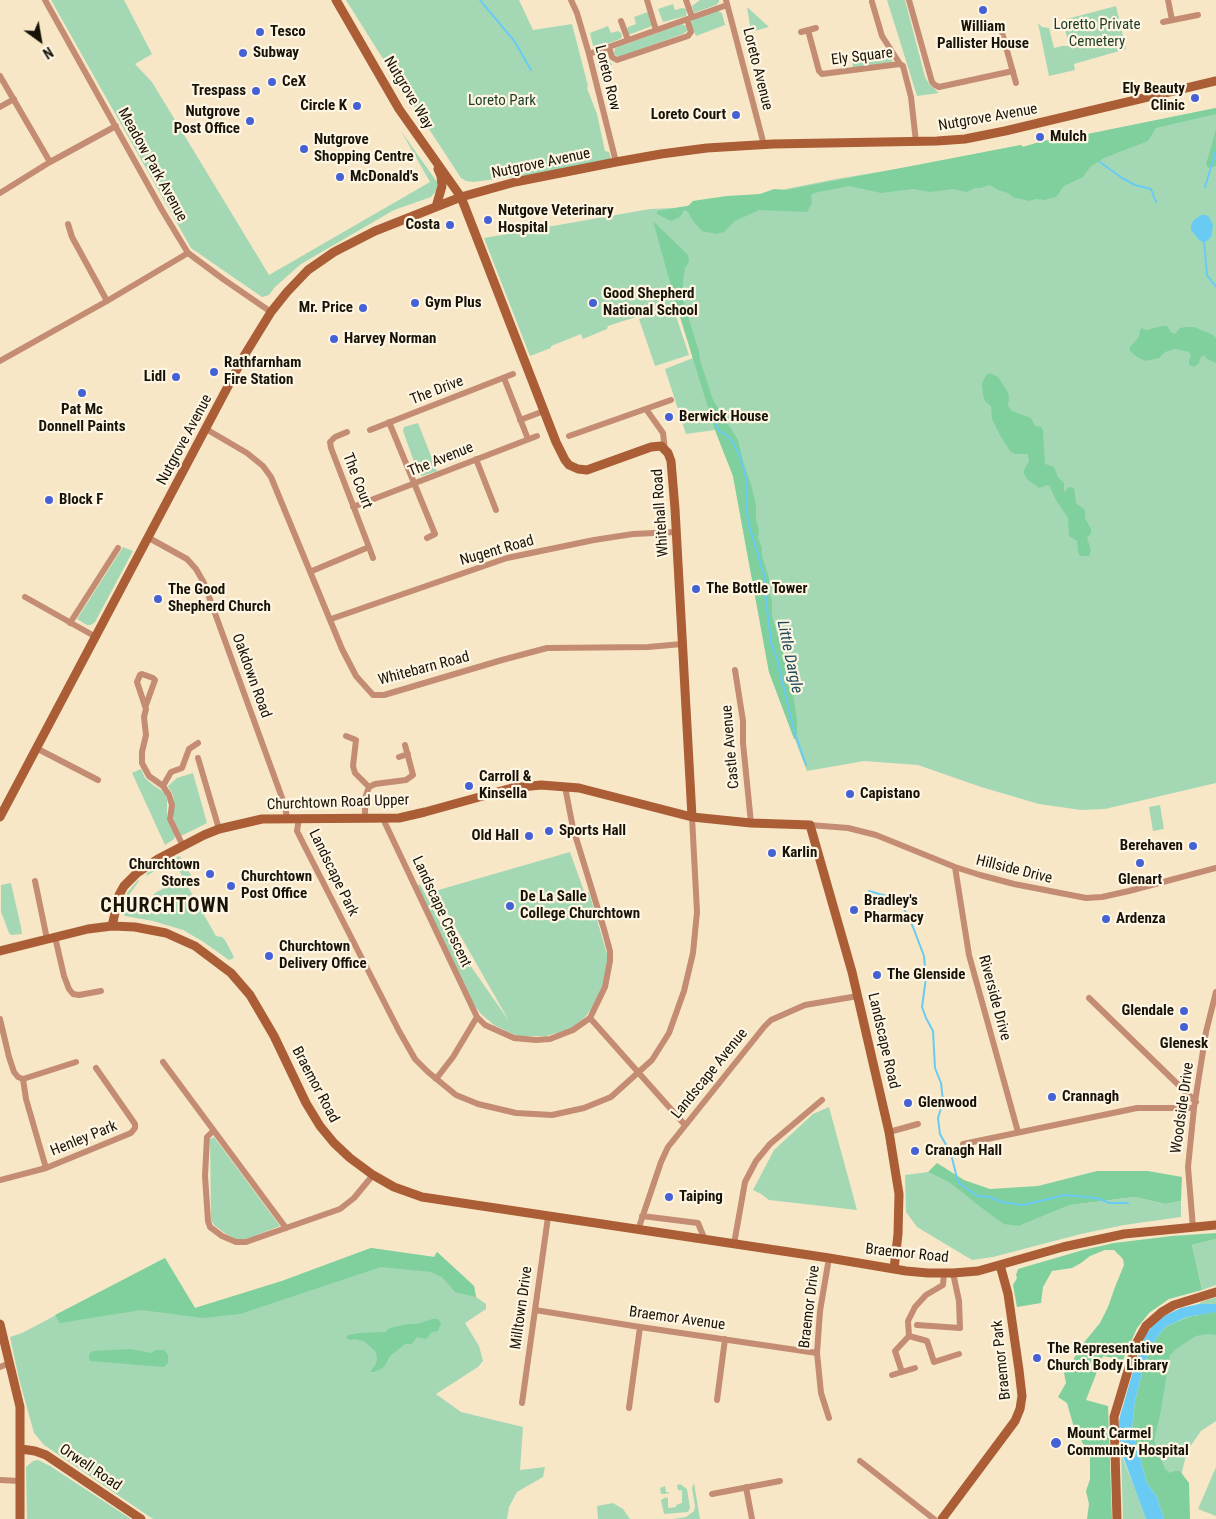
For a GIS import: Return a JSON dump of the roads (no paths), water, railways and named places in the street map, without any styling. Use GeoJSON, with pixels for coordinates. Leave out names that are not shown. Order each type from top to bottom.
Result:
{"type":"FeatureCollection","features":[{"type":"Feature","properties":{"kind":"street","name":"Meadow Park Avenue"},"geometry":{"type":"LineString","coordinates":[[46,0],[188,252],[271,312]]}},
{"type":"Feature","properties":{"kind":"street","name":"Nutgrove Way"},"geometry":{"type":"LineString","coordinates":[[336,0],[399,109],[461,197]]}},
{"type":"Feature","properties":{"kind":"street","name":"Loreto Row"},"geometry":{"type":"LineString","coordinates":[[571,0],[577,13],[589,54],[616,162]]}},
{"type":"Feature","properties":{"kind":"street"},"geometry":{"type":"LineString","coordinates":[[647,0],[656,30]]}},
{"type":"Feature","properties":{"kind":"street"},"geometry":{"type":"LineString","coordinates":[[609,47],[612,57],[617,60],[688,36],[691,32],[686,0]]}},
{"type":"Feature","properties":{"kind":"street"},"geometry":{"type":"LineString","coordinates":[[909,0],[932,82],[939,87],[1013,71]]}},
{"type":"Feature","properties":{"kind":"street"},"geometry":{"type":"LineString","coordinates":[[1168,0],[1172,20]]}},
{"type":"Feature","properties":{"kind":"street"},"geometry":{"type":"LineString","coordinates":[[589,54],[690,18],[727,2]]}},
{"type":"Feature","properties":{"kind":"street","name":"Loreto Avenue"},"geometry":{"type":"LineString","coordinates":[[727,2],[764,144]]}},
{"type":"Feature","properties":{"kind":"street"},"geometry":{"type":"LineString","coordinates":[[872,2],[882,36],[900,64]]}},
{"type":"Feature","properties":{"kind":"street"},"geometry":{"type":"LineString","coordinates":[[1163,22],[1198,15]]}},
{"type":"Feature","properties":{"kind":"street"},"geometry":{"type":"LineString","coordinates":[[621,20],[628,40]]}},
{"type":"Feature","properties":{"kind":"street","name":"Ely Square"},"geometry":{"type":"LineString","coordinates":[[816,28],[805,31],[822,74],[827,75],[900,64],[905,71],[911,97],[916,142]]}},
{"type":"Feature","properties":{"kind":"street"},"geometry":{"type":"LineString","coordinates":[[1001,28],[1016,83]]}},
{"type":"Feature","properties":{"kind":"street"},"geometry":{"type":"LineString","coordinates":[[0,76],[50,162]]}},
{"type":"Feature","properties":{"kind":"street","name":"Nutgrove Avenue"},"geometry":{"type":"LineString","coordinates":[[0,817],[244,356],[271,312],[287,292],[308,270],[320,262],[375,231],[461,197],[515,182],[670,152],[764,144],[916,142],[965,139],[1216,81]]}},
{"type":"Feature","properties":{"kind":"street"},"geometry":{"type":"LineString","coordinates":[[0,107],[14,99]]}},
{"type":"Feature","properties":{"kind":"street"},"geometry":{"type":"LineString","coordinates":[[0,194],[50,162],[116,126]]}},
{"type":"Feature","properties":{"kind":"street"},"geometry":{"type":"LineString","coordinates":[[433,158],[441,176],[442,186],[436,207]]}},
{"type":"Feature","properties":{"kind":"street","name":"Whitehall Road"},"geometry":{"type":"LineString","coordinates":[[461,197],[562,455],[570,465],[578,469],[587,470],[651,447],[661,446],[666,450],[671,461],[692,817]]}},
{"type":"Feature","properties":{"kind":"street"},"geometry":{"type":"LineString","coordinates":[[68,224],[72,236],[107,301]]}},
{"type":"Feature","properties":{"kind":"street"},"geometry":{"type":"LineString","coordinates":[[0,361],[107,301],[188,252]]}},
{"type":"Feature","properties":{"kind":"street","name":"The Drive"},"geometry":{"type":"LineString","coordinates":[[370,430],[513,374]]}},
{"type":"Feature","properties":{"kind":"street"},"geometry":{"type":"LineString","coordinates":[[504,378],[528,439]]}},
{"type":"Feature","properties":{"kind":"street"},"geometry":{"type":"LineString","coordinates":[[569,436],[670,400]]}},
{"type":"Feature","properties":{"kind":"street"},"geometry":{"type":"LineString","coordinates":[[646,409],[663,433],[666,450]]}},
{"type":"Feature","properties":{"kind":"street"},"geometry":{"type":"LineString","coordinates":[[520,420],[544,411]]}},
{"type":"Feature","properties":{"kind":"street"},"geometry":{"type":"LineString","coordinates":[[390,422],[435,534],[427,538]]}},
{"type":"Feature","properties":{"kind":"street","name":"Whitebarn Road"},"geometry":{"type":"LineString","coordinates":[[206,430],[247,453],[263,466],[271,477],[312,572],[342,649],[356,676],[373,695],[384,695],[547,648],[648,647],[682,644]]}},
{"type":"Feature","properties":{"kind":"street","name":"The Court"},"geometry":{"type":"LineString","coordinates":[[347,432],[335,437],[330,442],[373,558]]}},
{"type":"Feature","properties":{"kind":"street","name":"The Avenue"},"geometry":{"type":"LineString","coordinates":[[354,507],[537,436]]}},
{"type":"Feature","properties":{"kind":"street"},"geometry":{"type":"LineString","coordinates":[[476,459],[496,510]]}},
{"type":"Feature","properties":{"kind":"street","name":"Nugent Road"},"geometry":{"type":"LineString","coordinates":[[331,619],[507,558],[633,534],[676,532]]}},
{"type":"Feature","properties":{"kind":"street","name":"Oakdown Road"},"geometry":{"type":"LineString","coordinates":[[149,538],[187,559],[196,569],[204,584],[286,806],[287,818]]}},
{"type":"Feature","properties":{"kind":"street"},"geometry":{"type":"LineString","coordinates":[[312,572],[369,547]]}},
{"type":"Feature","properties":{"kind":"street"},"geometry":{"type":"LineString","coordinates":[[70,623],[118,548]]}},
{"type":"Feature","properties":{"kind":"street"},"geometry":{"type":"LineString","coordinates":[[25,597],[96,637]]}},
{"type":"Feature","properties":{"kind":"street","name":"Castle Avenue"},"geometry":{"type":"LineString","coordinates":[[735,670],[742,712],[743,743],[751,823]]}},
{"type":"Feature","properties":{"kind":"street"},"geometry":{"type":"LineString","coordinates":[[146,704],[144,717],[146,734],[142,752],[142,763],[149,776],[163,786],[169,794],[172,805],[170,819],[183,846]]}},
{"type":"Feature","properties":{"kind":"street"},"geometry":{"type":"LineString","coordinates":[[346,736],[356,740],[353,766],[355,772],[369,787]]}},
{"type":"Feature","properties":{"kind":"street"},"geometry":{"type":"LineString","coordinates":[[163,786],[171,772],[182,768],[189,750],[198,743]]}},
{"type":"Feature","properties":{"kind":"street"},"geometry":{"type":"LineString","coordinates":[[365,819],[365,798],[369,787],[375,784],[411,778],[413,771],[406,745]]}},
{"type":"Feature","properties":{"kind":"street"},"geometry":{"type":"LineString","coordinates":[[36,748],[98,780]]}},
{"type":"Feature","properties":{"kind":"street"},"geometry":{"type":"LineString","coordinates":[[399,757],[408,754]]}},
{"type":"Feature","properties":{"kind":"street"},"geometry":{"type":"LineString","coordinates":[[198,758],[219,829]]}},
{"type":"Feature","properties":{"kind":"street","name":"Churchtown Road Upper"},"geometry":{"type":"LineString","coordinates":[[112,926],[119,895],[131,878],[149,865],[219,829],[262,819],[399,818],[512,788],[541,785],[579,788],[692,817],[751,823],[810,825]]}},
{"type":"Feature","properties":{"kind":"street"},"geometry":{"type":"LineString","coordinates":[[566,786],[573,828],[610,951],[609,974],[590,1018],[686,1125]]}},
{"type":"Feature","properties":{"kind":"street","name":"Landscape Park"},"geometry":{"type":"LineString","coordinates":[[299,818],[297,831],[398,1031],[415,1059],[456,1095],[478,1104],[516,1113],[552,1115],[598,1103],[612,1097],[652,1060],[669,1033],[684,991],[693,953],[697,912],[692,817]]}},
{"type":"Feature","properties":{"kind":"street","name":"Landscape Crescent"},"geometry":{"type":"LineString","coordinates":[[383,818],[384,824],[477,1017],[485,1025],[514,1038],[536,1040],[563,1035],[590,1018]]}},
{"type":"Feature","properties":{"kind":"street","name":"Hillside Drive"},"geometry":{"type":"LineString","coordinates":[[810,825],[848,828],[876,835],[956,867],[1014,884],[1086,898],[1102,897],[1129,891],[1216,868]]}},
{"type":"Feature","properties":{"kind":"street","name":"Landscape Road"},"geometry":{"type":"LineString","coordinates":[[810,825],[832,896],[890,1132],[899,1194],[898,1234],[894,1269]]}},
{"type":"Feature","properties":{"kind":"street","name":"Riverside Drive"},"geometry":{"type":"LineString","coordinates":[[956,867],[969,955],[1018,1132]]}},
{"type":"Feature","properties":{"kind":"street"},"geometry":{"type":"LineString","coordinates":[[35,881],[51,938],[69,989],[73,994],[79,995],[101,991]]}},
{"type":"Feature","properties":{"kind":"street"},"geometry":{"type":"LineString","coordinates":[[1,948],[94,928],[112,926]]}},
{"type":"Feature","properties":{"kind":"street","name":"Braemor Road"},"geometry":{"type":"LineString","coordinates":[[112,926],[143,928],[182,939],[206,953],[231,973],[250,994],[265,1018],[306,1103],[320,1126],[342,1151],[373,1175],[394,1187],[422,1197],[894,1269],[948,1273],[978,1271],[1063,1247],[1103,1238],[1147,1231],[1216,1225]]}},
{"type":"Feature","properties":{"kind":"street","name":"Woodside Drive"},"geometry":{"type":"LineString","coordinates":[[1193,1228],[1188,1166],[1206,1032],[1216,992]]}},
{"type":"Feature","properties":{"kind":"street","name":"Landscape Avenue"},"geometry":{"type":"LineString","coordinates":[[638,1230],[668,1147],[771,1020],[805,1005],[858,996]]}},
{"type":"Feature","properties":{"kind":"street"},"geometry":{"type":"LineString","coordinates":[[1089,998],[1195,1105]]}},
{"type":"Feature","properties":{"kind":"street"},"geometry":{"type":"LineString","coordinates":[[436,1079],[453,1057],[477,1017]]}},
{"type":"Feature","properties":{"kind":"street"},"geometry":{"type":"LineString","coordinates":[[0,1019],[14,1072],[23,1079],[26,1099],[46,1168]]}},
{"type":"Feature","properties":{"kind":"street"},"geometry":{"type":"LineString","coordinates":[[23,1079],[76,1062]]}},
{"type":"Feature","properties":{"kind":"street"},"geometry":{"type":"LineString","coordinates":[[162,1062],[286,1228]]}},
{"type":"Feature","properties":{"kind":"street","name":"Henley Park"},"geometry":{"type":"LineString","coordinates":[[0,1180],[46,1168],[131,1133],[135,1128],[134,1124],[96,1068]]}},
{"type":"Feature","properties":{"kind":"street"},"geometry":{"type":"LineString","coordinates":[[734,1244],[745,1182],[756,1161],[770,1144],[822,1100]]}},
{"type":"Feature","properties":{"kind":"street"},"geometry":{"type":"LineString","coordinates":[[963,1144],[1137,1108],[1195,1105]]}},
{"type":"Feature","properties":{"kind":"street"},"geometry":{"type":"LineString","coordinates":[[890,1132],[918,1124]]}},
{"type":"Feature","properties":{"kind":"street"},"geometry":{"type":"LineString","coordinates":[[213,1131],[207,1137],[205,1176],[208,1221],[210,1227],[222,1236],[236,1242],[246,1242],[340,1209],[354,1198],[373,1175]]}},
{"type":"Feature","properties":{"kind":"street"},"geometry":{"type":"LineString","coordinates":[[642,1216],[698,1223],[704,1240]]}},
{"type":"Feature","properties":{"kind":"street","name":"Milltown Drive"},"geometry":{"type":"LineString","coordinates":[[522,1403],[548,1217]]}},
{"type":"Feature","properties":{"kind":"street","name":"Braemor Drive"},"geometry":{"type":"LineString","coordinates":[[829,1258],[820,1310],[817,1352],[821,1393],[829,1418]]}},
{"type":"Feature","properties":{"kind":"street","name":"Braemor Park"},"geometry":{"type":"LineString","coordinates":[[942,1519],[1014,1421],[1020,1409],[1022,1396],[1019,1370],[1008,1294],[1000,1265]]}},
{"type":"Feature","properties":{"kind":"street"},"geometry":{"type":"LineString","coordinates":[[917,1325],[960,1328],[959,1301],[948,1273]]}},
{"type":"Feature","properties":{"kind":"street"},"geometry":{"type":"LineString","coordinates":[[902,1372],[895,1351],[909,1336],[908,1321],[914,1307],[926,1295],[943,1285],[948,1273]]}},
{"type":"Feature","properties":{"kind":"street"},"geometry":{"type":"LineString","coordinates":[[1117,1519],[1114,1417],[1136,1344],[1146,1326],[1162,1312],[1216,1292]]}},
{"type":"Feature","properties":{"kind":"street","name":"Braemor Avenue"},"geometry":{"type":"LineString","coordinates":[[534,1310],[817,1352]]}},
{"type":"Feature","properties":{"kind":"street"},"geometry":{"type":"LineString","coordinates":[[0,1324],[20,1407],[20,1519]]}},
{"type":"Feature","properties":{"kind":"street"},"geometry":{"type":"LineString","coordinates":[[629,1408],[640,1327]]}},
{"type":"Feature","properties":{"kind":"street"},"geometry":{"type":"LineString","coordinates":[[909,1336],[927,1341],[934,1362],[959,1354]]}},
{"type":"Feature","properties":{"kind":"street"},"geometry":{"type":"LineString","coordinates":[[717,1400],[725,1338]]}},
{"type":"Feature","properties":{"kind":"street"},"geometry":{"type":"LineString","coordinates":[[0,1367],[10,1364]]}},
{"type":"Feature","properties":{"kind":"street"},"geometry":{"type":"LineString","coordinates":[[892,1375],[915,1368]]}},
{"type":"Feature","properties":{"kind":"street","name":"Orwell Road"},"geometry":{"type":"LineString","coordinates":[[21,1449],[46,1455],[141,1519]]}},
{"type":"Feature","properties":{"kind":"street"},"geometry":{"type":"LineString","coordinates":[[860,1461],[934,1519]]}},
{"type":"Feature","properties":{"kind":"street"},"geometry":{"type":"LineString","coordinates":[[0,1480],[20,1481]]}},
{"type":"Feature","properties":{"kind":"street"},"geometry":{"type":"LineString","coordinates":[[712,1494],[780,1481]]}},
{"type":"Feature","properties":{"kind":"street"},"geometry":{"type":"LineString","coordinates":[[746,1487],[752,1519]]}},
{"type":"Feature","properties":{"kind":"water"},"geometry":{"type":"Polygon","coordinates":[[[1201,215],[1209,217],[1213,225],[1211,237],[1203,242],[1191,230],[1194,220],[1201,215]]]}},
{"type":"Feature","properties":{"kind":"water"},"geometry":{"type":"Polygon","coordinates":[[[1199,1304],[1216,1304],[1216,1312],[1187,1317],[1165,1327],[1153,1343],[1145,1362],[1135,1401],[1132,1429],[1147,1483],[1157,1497],[1164,1519],[1146,1519],[1121,1451],[1118,1426],[1120,1416],[1139,1351],[1146,1334],[1164,1316],[1181,1308],[1199,1304]]]}},
{"type":"Feature","properties":{"kind":"waterway","name":"Little Dargle"},"geometry":{"type":"LineString","coordinates":[[480,0],[515,42],[531,70]]}},
{"type":"Feature","properties":{"kind":"waterway"},"geometry":{"type":"LineString","coordinates":[[1205,187],[1216,150]]}},
{"type":"Feature","properties":{"kind":"waterway"},"geometry":{"type":"LineString","coordinates":[[1100,162],[1135,185],[1151,189],[1156,202]]}},
{"type":"Feature","properties":{"kind":"waterway"},"geometry":{"type":"LineString","coordinates":[[1204,241],[1207,275],[1216,287]]}},
{"type":"Feature","properties":{"kind":"waterway","name":"Little Dargle"},"geometry":{"type":"LineString","coordinates":[[707,416],[714,419],[718,430],[730,438],[739,454],[746,477],[748,522],[765,578],[771,643],[777,659],[794,731],[806,765]]}},
{"type":"Feature","properties":{"kind":"waterway","name":"Little Dargle"},"geometry":{"type":"LineString","coordinates":[[869,891],[897,899],[913,927],[924,956],[926,978],[922,1007],[933,1031],[935,1068],[941,1083],[943,1101],[938,1118],[940,1134],[951,1154],[958,1182],[977,1196],[990,1197],[1001,1202],[1023,1205],[1065,1195],[1096,1198],[1110,1203],[1128,1203]]}},
{"type":"Feature","properties":{"kind":"place","name":"William Pallister House"},"geometry":{"type":"Point","coordinates":[983,10]}},
{"type":"Feature","properties":{"kind":"place","name":"Tesco"},"geometry":{"type":"Point","coordinates":[260,32]}},
{"type":"Feature","properties":{"kind":"place","name":"Subway"},"geometry":{"type":"Point","coordinates":[243,53]}},
{"type":"Feature","properties":{"kind":"place","name":"CeX"},"geometry":{"type":"Point","coordinates":[272,82]}},
{"type":"Feature","properties":{"kind":"place","name":"Trespass"},"geometry":{"type":"Point","coordinates":[256,91]}},
{"type":"Feature","properties":{"kind":"place","name":"Ely Beauty Clinic"},"geometry":{"type":"Point","coordinates":[1195,98]}},
{"type":"Feature","properties":{"kind":"place","name":"Circle K"},"geometry":{"type":"Point","coordinates":[357,106]}},
{"type":"Feature","properties":{"kind":"place","name":"Loreto Court"},"geometry":{"type":"Point","coordinates":[736,115]}},
{"type":"Feature","properties":{"kind":"place","name":"Nutgrove Post Office"},"geometry":{"type":"Point","coordinates":[250,121]}},
{"type":"Feature","properties":{"kind":"place","name":"Mulch"},"geometry":{"type":"Point","coordinates":[1040,137]}},
{"type":"Feature","properties":{"kind":"place","name":"Nutgrove Shopping Centre"},"geometry":{"type":"Point","coordinates":[304,149]}},
{"type":"Feature","properties":{"kind":"place","name":"McDonald's"},"geometry":{"type":"Point","coordinates":[340,177]}},
{"type":"Feature","properties":{"kind":"place","name":"Nutgove Veterinary Hospital"},"geometry":{"type":"Point","coordinates":[488,220]}},
{"type":"Feature","properties":{"kind":"place","name":"Costa"},"geometry":{"type":"Point","coordinates":[450,225]}},
{"type":"Feature","properties":{"kind":"place","name":"Gym Plus"},"geometry":{"type":"Point","coordinates":[415,303]}},
{"type":"Feature","properties":{"kind":"place","name":"Good Shepherd National School"},"geometry":{"type":"Point","coordinates":[593,303]}},
{"type":"Feature","properties":{"kind":"place","name":"Mr. Price"},"geometry":{"type":"Point","coordinates":[363,308]}},
{"type":"Feature","properties":{"kind":"place","name":"Harvey Norman"},"geometry":{"type":"Point","coordinates":[334,339]}},
{"type":"Feature","properties":{"kind":"place","name":"Rathfarnham Fire Station"},"geometry":{"type":"Point","coordinates":[214,372]}},
{"type":"Feature","properties":{"kind":"place","name":"Lidl"},"geometry":{"type":"Point","coordinates":[176,377]}},
{"type":"Feature","properties":{"kind":"place","name":"Pat Mc Donnell Paints"},"geometry":{"type":"Point","coordinates":[82,393]}},
{"type":"Feature","properties":{"kind":"place","name":"Berwick House"},"geometry":{"type":"Point","coordinates":[669,417]}},
{"type":"Feature","properties":{"kind":"place","name":"Block F"},"geometry":{"type":"Point","coordinates":[49,500]}},
{"type":"Feature","properties":{"kind":"place","name":"The Bottle Tower"},"geometry":{"type":"Point","coordinates":[696,589]}},
{"type":"Feature","properties":{"kind":"place","name":"The Good Shepherd Church"},"geometry":{"type":"Point","coordinates":[158,599]}},
{"type":"Feature","properties":{"kind":"place","name":"Carroll & Kinsella"},"geometry":{"type":"Point","coordinates":[469,786]}},
{"type":"Feature","properties":{"kind":"place","name":"Capistano"},"geometry":{"type":"Point","coordinates":[850,794]}},
{"type":"Feature","properties":{"kind":"place","name":"Sports Hall"},"geometry":{"type":"Point","coordinates":[549,831]}},
{"type":"Feature","properties":{"kind":"place","name":"Old Hall"},"geometry":{"type":"Point","coordinates":[529,836]}},
{"type":"Feature","properties":{"kind":"place","name":"Berehaven"},"geometry":{"type":"Point","coordinates":[1193,846]}},
{"type":"Feature","properties":{"kind":"place","name":"Karlin"},"geometry":{"type":"Point","coordinates":[772,853]}},
{"type":"Feature","properties":{"kind":"place","name":"Glenart"},"geometry":{"type":"Point","coordinates":[1140,863]}},
{"type":"Feature","properties":{"kind":"place","name":"Churchtown Stores"},"geometry":{"type":"Point","coordinates":[210,874]}},
{"type":"Feature","properties":{"kind":"place","name":"Churchtown Post Office"},"geometry":{"type":"Point","coordinates":[231,886]}},
{"type":"Feature","properties":{"kind":"place","name":"De La Salle College Churchtown"},"geometry":{"type":"Point","coordinates":[510,906]}},
{"type":"Feature","properties":{"kind":"place","name":"Bradley's Pharmacy"},"geometry":{"type":"Point","coordinates":[854,910]}},
{"type":"Feature","properties":{"kind":"place","name":"Ardenza"},"geometry":{"type":"Point","coordinates":[1106,919]}},
{"type":"Feature","properties":{"kind":"place","name":"Churchtown Delivery Office"},"geometry":{"type":"Point","coordinates":[269,956]}},
{"type":"Feature","properties":{"kind":"place","name":"The Glenside"},"geometry":{"type":"Point","coordinates":[877,975]}},
{"type":"Feature","properties":{"kind":"place","name":"Glendale"},"geometry":{"type":"Point","coordinates":[1184,1011]}},
{"type":"Feature","properties":{"kind":"place","name":"Glenesk"},"geometry":{"type":"Point","coordinates":[1184,1027]}},
{"type":"Feature","properties":{"kind":"place","name":"Crannagh"},"geometry":{"type":"Point","coordinates":[1052,1097]}},
{"type":"Feature","properties":{"kind":"place","name":"Glenwood"},"geometry":{"type":"Point","coordinates":[908,1103]}},
{"type":"Feature","properties":{"kind":"place","name":"Cranagh Hall"},"geometry":{"type":"Point","coordinates":[915,1151]}},
{"type":"Feature","properties":{"kind":"place","name":"Taiping"},"geometry":{"type":"Point","coordinates":[669,1197]}},
{"type":"Feature","properties":{"kind":"place","name":"The Representative Church Body Library"},"geometry":{"type":"Point","coordinates":[1037,1358]}},
{"type":"Feature","properties":{"kind":"place","name":"Mount Carmel Community Hospital"},"geometry":{"type":"Point","coordinates":[1056,1443]}},
{"type":"Feature","properties":{"kind":"district","name":"CHURCHTOWN"},"geometry":{"type":"Point","coordinates":[165,907]}},
{"type":"Feature","properties":{"kind":"park label","name":"Loretto Private Cemetery"},"geometry":{"type":"Point","coordinates":[1097,34]}},
{"type":"Feature","properties":{"kind":"park label","name":"Loreto Park"},"geometry":{"type":"Point","coordinates":[502,101]}}]}
